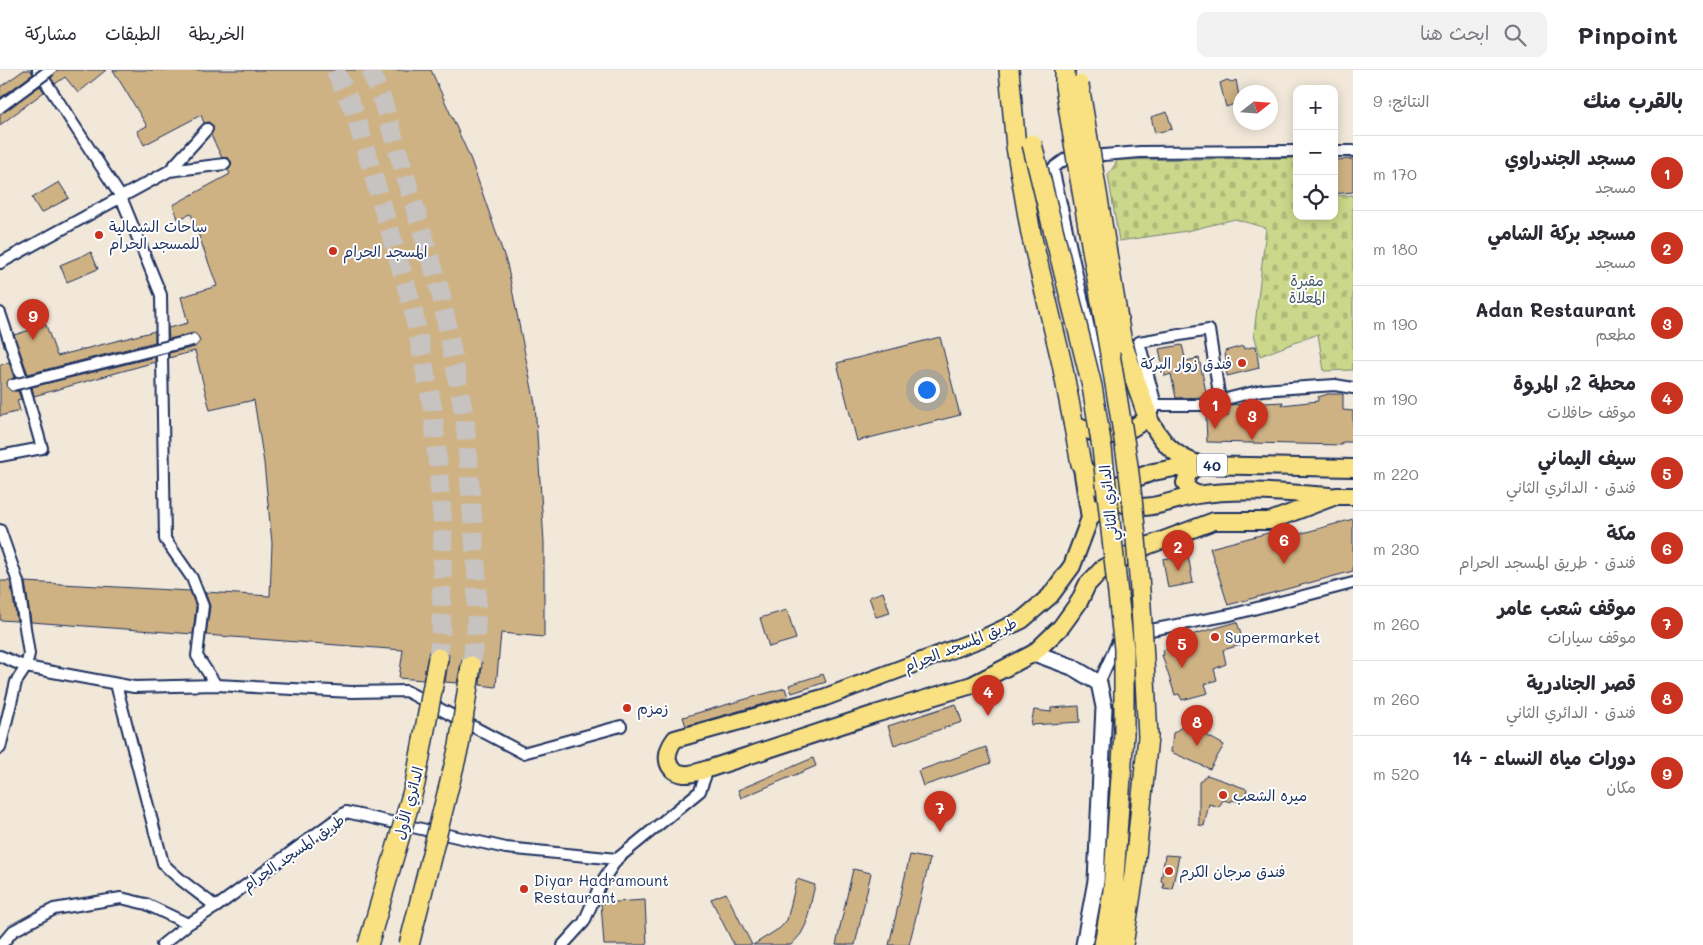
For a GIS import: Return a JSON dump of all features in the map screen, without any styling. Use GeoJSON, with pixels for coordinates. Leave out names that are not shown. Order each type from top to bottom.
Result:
{"type":"FeatureCollection","features":[{"type":"Feature","properties":{"kind":"highway","name":"الدائري الثاني"},"geometry":{"type":"LineString","coordinates":[[1009,70],[1024,145],[1092,386],[1102,448],[1124,649],[1124,734],[1113,891],[1104,945]]}},
{"type":"Feature","properties":{"kind":"highway","name":"الدائري الثاني"},"geometry":{"type":"LineString","coordinates":[[1071,78],[1084,209],[1127,460],[1141,600],[1148,738],[1134,876],[1122,945]]}},
{"type":"Feature","properties":{"kind":"highway"},"geometry":{"type":"LineString","coordinates":[[1071,78],[1122,343],[1152,411]]}},
{"type":"Feature","properties":{"kind":"highway"},"geometry":{"type":"LineString","coordinates":[[1024,145],[1031,234],[1062,364],[1081,464]]}},
{"type":"Feature","properties":{"kind":"highway","name":"الدائري الأول"},"geometry":{"type":"LineString","coordinates":[[368,945],[415,784],[438,658]]}},
{"type":"Feature","properties":{"kind":"highway"},"geometry":{"type":"LineString","coordinates":[[409,945],[459,746],[471,666]]}},
{"type":"Feature","properties":{"kind":"highway"},"geometry":{"type":"LineString","coordinates":[[1131,945],[1134,876]]}},
{"type":"Feature","properties":{"kind":"highway"},"geometry":{"type":"LineString","coordinates":[[1091,945],[1113,891]]}},
{"type":"Feature","properties":{"kind":"main road"},"geometry":{"type":"LineString","coordinates":[[1072,422],[1092,434],[1113,435],[1132,430],[1152,411]]}},
{"type":"Feature","properties":{"kind":"main road"},"geometry":{"type":"LineString","coordinates":[[1152,411],[1158,436],[1168,448],[1180,458],[1200,465]]}},
{"type":"Feature","properties":{"kind":"main road"},"geometry":{"type":"LineString","coordinates":[[1081,464],[1095,484],[1122,504],[1144,507],[1198,495],[1253,491],[1353,496]]}},
{"type":"Feature","properties":{"kind":"main road"},"geometry":{"type":"LineString","coordinates":[[1081,464],[1090,518]]}},
{"type":"Feature","properties":{"kind":"main road"},"geometry":{"type":"LineString","coordinates":[[1198,495],[1189,490],[1185,483],[1189,472],[1200,465]]}},
{"type":"Feature","properties":{"kind":"main road","name":"طريق المسجد الحرام"},"geometry":{"type":"LineString","coordinates":[[708,769],[684,774],[672,768],[667,759],[668,749],[675,739],[823,698],[988,636],[1022,620],[1050,596],[1072,566],[1090,518],[1120,484],[1153,472],[1200,465],[1353,468]]}},
{"type":"Feature","properties":{"kind":"main road"},"geometry":{"type":"LineString","coordinates":[[708,769],[875,714],[972,685],[1034,653],[1061,627],[1079,602],[1087,586],[1103,568],[1147,546],[1214,521],[1270,521],[1336,496]]}},
{"type":"Feature","properties":{"kind":"street"},"geometry":{"type":"LineString","coordinates":[[38,70],[121,197],[161,295],[165,540],[192,578],[204,606],[197,656],[216,685]]}},
{"type":"Feature","properties":{"kind":"street"},"geometry":{"type":"LineString","coordinates":[[0,107],[50,70]]}},
{"type":"Feature","properties":{"kind":"street"},"geometry":{"type":"LineString","coordinates":[[169,172],[207,129]]}},
{"type":"Feature","properties":{"kind":"street"},"geometry":{"type":"LineString","coordinates":[[1113,435],[1053,168],[1067,158],[1140,152],[1293,151]]}},
{"type":"Feature","properties":{"kind":"street"},"geometry":{"type":"LineString","coordinates":[[1338,151],[1353,151]]}},
{"type":"Feature","properties":{"kind":"street"},"geometry":{"type":"LineString","coordinates":[[0,263],[169,172],[225,164]]}},
{"type":"Feature","properties":{"kind":"street"},"geometry":{"type":"LineString","coordinates":[[0,313],[42,448],[0,456]]}},
{"type":"Feature","properties":{"kind":"street"},"geometry":{"type":"LineString","coordinates":[[1220,400],[1209,330],[1139,342],[1152,411],[1202,405],[1262,390],[1335,385],[1353,388]]}},
{"type":"Feature","properties":{"kind":"street"},"geometry":{"type":"LineString","coordinates":[[13,385],[193,340]]}},
{"type":"Feature","properties":{"kind":"street"},"geometry":{"type":"LineString","coordinates":[[0,530],[18,582],[25,617],[29,654],[26,667],[16,682],[0,748]]}},
{"type":"Feature","properties":{"kind":"street"},"geometry":{"type":"LineString","coordinates":[[1084,945],[1096,881],[1104,707],[1099,683],[1117,643],[1129,634],[1162,630],[1230,615],[1353,583]]}},
{"type":"Feature","properties":{"kind":"street"},"geometry":{"type":"LineString","coordinates":[[1034,653],[1072,667],[1099,683]]}},
{"type":"Feature","properties":{"kind":"street"},"geometry":{"type":"LineString","coordinates":[[0,656],[26,667],[134,686],[216,685],[352,692],[406,691],[522,753],[621,726]]}},
{"type":"Feature","properties":{"kind":"street"},"geometry":{"type":"LineString","coordinates":[[116,684],[163,863],[169,871],[182,879],[216,907]]}},
{"type":"Feature","properties":{"kind":"street"},"geometry":{"type":"LineString","coordinates":[[564,945],[584,922],[600,883],[617,859],[700,792],[708,769]]}},
{"type":"Feature","properties":{"kind":"street","name":"طريق المسجد الحرام"},"geometry":{"type":"LineString","coordinates":[[162,945],[188,924],[216,907],[346,812],[506,848],[617,859]]}},
{"type":"Feature","properties":{"kind":"street"},"geometry":{"type":"LineString","coordinates":[[1,945],[13,931],[54,909],[121,898],[146,904],[188,924]]}},
{"type":"Feature","properties":{"kind":"green space","name":"مقبرة المعلاة"},"geometry":{"type":"Polygon","coordinates":[[[1293,158],[1293,220],[1338,220],[1338,196],[1353,195],[1353,370],[1324,371],[1318,334],[1260,356],[1254,334],[1266,228],[1235,219],[1187,231],[1119,241],[1108,175],[1118,160],[1293,158]]]}},
{"type":"Feature","properties":{"kind":"building"},"geometry":{"type":"Polygon","coordinates":[[[24,70],[31,70],[33,74],[0,98],[0,87],[24,70]]]}},
{"type":"Feature","properties":{"kind":"building"},"geometry":{"type":"Polygon","coordinates":[[[57,70],[106,70],[78,93],[65,77],[55,84],[51,78],[57,70]]]}},
{"type":"Feature","properties":{"kind":"building"},"geometry":{"type":"Polygon","coordinates":[[[113,70],[431,70],[471,160],[507,264],[535,404],[544,542],[544,637],[501,633],[496,687],[480,685],[482,662],[472,655],[462,659],[457,683],[445,682],[449,655],[440,647],[429,651],[423,680],[399,678],[403,650],[206,635],[210,606],[205,592],[270,596],[272,543],[264,463],[254,400],[210,410],[195,351],[169,358],[169,353],[195,347],[200,341],[194,333],[169,339],[168,328],[188,323],[181,297],[217,286],[191,214],[178,219],[173,205],[230,174],[228,170],[232,163],[228,158],[222,158],[211,135],[213,126],[209,122],[204,123],[201,115],[144,145],[137,131],[147,126],[113,70]]]}},
{"type":"Feature","properties":{"kind":"building"},"geometry":{"type":"Polygon","coordinates":[[[1227,80],[1232,82],[1236,80],[1237,85],[1233,85],[1233,104],[1226,107],[1220,83],[1227,80]]]}},
{"type":"Feature","properties":{"kind":"building"},"geometry":{"type":"Polygon","coordinates":[[[40,86],[44,92],[0,125],[0,114],[40,86]]]}},
{"type":"Feature","properties":{"kind":"building"},"geometry":{"type":"Polygon","coordinates":[[[1167,112],[1172,129],[1155,133],[1151,117],[1167,112]]]}},
{"type":"Feature","properties":{"kind":"building"},"geometry":{"type":"Polygon","coordinates":[[[1353,159],[1353,192],[1338,194],[1338,160],[1353,159]]]}},
{"type":"Feature","properties":{"kind":"building"},"geometry":{"type":"Polygon","coordinates":[[[59,182],[69,198],[41,213],[32,198],[59,182]]]}},
{"type":"Feature","properties":{"kind":"building"},"geometry":{"type":"Polygon","coordinates":[[[91,252],[98,269],[67,282],[60,265],[91,252]]]}},
{"type":"Feature","properties":{"kind":"building"},"geometry":{"type":"Polygon","coordinates":[[[46,325],[57,356],[155,331],[155,342],[28,374],[14,335],[46,325]]]}},
{"type":"Feature","properties":{"kind":"building"},"geometry":{"type":"Polygon","coordinates":[[[940,337],[960,415],[857,441],[837,363],[940,337]]]}},
{"type":"Feature","properties":{"kind":"building"},"geometry":{"type":"Polygon","coordinates":[[[1182,345],[1186,361],[1199,358],[1207,397],[1176,398],[1171,374],[1165,376],[1159,349],[1182,345]]]}},
{"type":"Feature","properties":{"kind":"building","name":"فندق زوار البركة"},"geometry":{"type":"Polygon","coordinates":[[[1243,346],[1244,349],[1256,346],[1259,368],[1227,376],[1225,351],[1243,346]]]}},
{"type":"Feature","properties":{"kind":"building"},"geometry":{"type":"Polygon","coordinates":[[[155,357],[155,362],[34,396],[32,387],[155,357]]]}},
{"type":"Feature","properties":{"kind":"building"},"geometry":{"type":"Polygon","coordinates":[[[9,362],[14,378],[8,380],[6,386],[11,391],[18,391],[21,399],[17,400],[20,411],[0,416],[0,365],[9,362]]]}},
{"type":"Feature","properties":{"kind":"building"},"geometry":{"type":"Polygon","coordinates":[[[1328,394],[1343,394],[1343,410],[1353,411],[1353,442],[1342,442],[1342,445],[1207,442],[1206,417],[1228,416],[1229,405],[1283,402],[1282,405],[1318,401],[1318,397],[1328,394]]]}},
{"type":"Feature","properties":{"kind":"building"},"geometry":{"type":"Polygon","coordinates":[[[1353,519],[1353,571],[1228,605],[1210,548],[1276,531],[1278,540],[1353,519]]]}},
{"type":"Feature","properties":{"kind":"building"},"geometry":{"type":"Polygon","coordinates":[[[1188,555],[1193,583],[1168,588],[1163,559],[1188,555]]]}},
{"type":"Feature","properties":{"kind":"building"},"geometry":{"type":"Polygon","coordinates":[[[0,581],[10,581],[17,621],[0,620],[0,581]]]}},
{"type":"Feature","properties":{"kind":"building"},"geometry":{"type":"Polygon","coordinates":[[[25,582],[190,591],[196,607],[193,634],[31,622],[25,582]]]}},
{"type":"Feature","properties":{"kind":"building"},"geometry":{"type":"Polygon","coordinates":[[[883,592],[890,613],[876,617],[869,597],[883,592]]]}},
{"type":"Feature","properties":{"kind":"building"},"geometry":{"type":"Polygon","coordinates":[[[787,610],[796,639],[769,647],[760,618],[787,610]]]}},
{"type":"Feature","properties":{"kind":"building"},"geometry":{"type":"Polygon","coordinates":[[[1237,622],[1244,644],[1223,650],[1226,664],[1214,669],[1217,680],[1205,684],[1208,693],[1182,700],[1179,694],[1175,695],[1162,655],[1164,655],[1163,650],[1170,648],[1168,646],[1192,638],[1191,635],[1237,622]]]}},
{"type":"Feature","properties":{"kind":"building"},"geometry":{"type":"Polygon","coordinates":[[[823,674],[826,682],[792,693],[789,685],[823,674]]]}},
{"type":"Feature","properties":{"kind":"building"},"geometry":{"type":"Polygon","coordinates":[[[785,688],[788,697],[686,726],[683,717],[785,688]]]}},
{"type":"Feature","properties":{"kind":"building"},"geometry":{"type":"Polygon","coordinates":[[[956,704],[962,722],[894,745],[888,726],[956,704]]]}},
{"type":"Feature","properties":{"kind":"building"},"geometry":{"type":"Polygon","coordinates":[[[1079,706],[1080,722],[1031,725],[1034,710],[1051,712],[1051,708],[1079,706]]]}},
{"type":"Feature","properties":{"kind":"building"},"geometry":{"type":"Polygon","coordinates":[[[1186,724],[1224,745],[1210,769],[1171,752],[1173,733],[1186,724]]]}},
{"type":"Feature","properties":{"kind":"building"},"geometry":{"type":"Polygon","coordinates":[[[986,747],[991,763],[923,786],[918,771],[986,747]]]}},
{"type":"Feature","properties":{"kind":"building"},"geometry":{"type":"Polygon","coordinates":[[[813,758],[816,766],[741,798],[738,790],[813,758]]]}},
{"type":"Feature","properties":{"kind":"building","name":"ميره الشعب"},"geometry":{"type":"Polygon","coordinates":[[[1207,775],[1247,789],[1244,799],[1241,799],[1240,802],[1223,800],[1219,807],[1209,804],[1204,826],[1199,825],[1199,782],[1207,775]]]}},
{"type":"Feature","properties":{"kind":"building"},"geometry":{"type":"Polygon","coordinates":[[[910,855],[930,859],[909,945],[889,945],[910,855]]]}},
{"type":"Feature","properties":{"kind":"building","name":"فندق مرجان الكرم"},"geometry":{"type":"Polygon","coordinates":[[[1165,855],[1179,856],[1172,889],[1163,888],[1164,883],[1161,881],[1165,855]]]}},
{"type":"Feature","properties":{"kind":"building"},"geometry":{"type":"Polygon","coordinates":[[[853,869],[871,873],[855,945],[836,945],[853,869]]]}},
{"type":"Feature","properties":{"kind":"building"},"geometry":{"type":"Polygon","coordinates":[[[797,879],[815,885],[806,924],[801,934],[791,945],[753,945],[780,928],[787,920],[797,879]]]}},
{"type":"Feature","properties":{"kind":"building"},"geometry":{"type":"Polygon","coordinates":[[[726,893],[752,945],[734,945],[711,899],[726,893]]]}},
{"type":"Feature","properties":{"kind":"building"},"geometry":{"type":"Polygon","coordinates":[[[645,900],[647,945],[604,945],[601,903],[645,900]]]}},
{"type":"Feature","properties":{"kind":"tunnel"},"geometry":{"type":"LineString","coordinates":[[335,70],[354,111],[412,305],[433,410],[443,527],[441,630],[438,658]]}},
{"type":"Feature","properties":{"kind":"tunnel"},"geometry":{"type":"LineString","coordinates":[[370,70],[383,102],[441,294],[465,419],[477,578],[476,631],[471,666]]}},
{"type":"Feature","properties":{"kind":"place","name":"ساحات الشمالية للمسجد الحرام"},"geometry":{"type":"Point","coordinates":[99,235]}},
{"type":"Feature","properties":{"kind":"place","name":"المسجد الحرام"},"geometry":{"type":"Point","coordinates":[333,251]}},
{"type":"Feature","properties":{"kind":"place","name":"دورات مياه النساء - 14"},"geometry":{"type":"Point","coordinates":[33,340]}},
{"type":"Feature","properties":{"kind":"place","name":"فندق زوار البركة"},"geometry":{"type":"Point","coordinates":[1242,363]}},
{"type":"Feature","properties":{"kind":"place","name":"مسجد الجندراوي"},"geometry":{"type":"Point","coordinates":[1215,429]}},
{"type":"Feature","properties":{"kind":"place","name":"Adan Restaurant"},"geometry":{"type":"Point","coordinates":[1252,440]}},
{"type":"Feature","properties":{"kind":"place","name":"مكة"},"geometry":{"type":"Point","coordinates":[1284,564]}},
{"type":"Feature","properties":{"kind":"place","name":"مسجد بركة الشامي"},"geometry":{"type":"Point","coordinates":[1178,571]}},
{"type":"Feature","properties":{"kind":"place","name":"Supermarket"},"geometry":{"type":"Point","coordinates":[1215,637]}},
{"type":"Feature","properties":{"kind":"place","name":"سيف اليماني"},"geometry":{"type":"Point","coordinates":[1182,668]}},
{"type":"Feature","properties":{"kind":"place","name":"زمزم"},"geometry":{"type":"Point","coordinates":[627,708]}},
{"type":"Feature","properties":{"kind":"place","name":"محطة 2, المروة"},"geometry":{"type":"Point","coordinates":[988,716]}},
{"type":"Feature","properties":{"kind":"place","name":"قصر الجنادرية"},"geometry":{"type":"Point","coordinates":[1197,746]}},
{"type":"Feature","properties":{"kind":"place","name":"ميره الشعب"},"geometry":{"type":"Point","coordinates":[1223,795]}},
{"type":"Feature","properties":{"kind":"place","name":"موقف شعب عامر"},"geometry":{"type":"Point","coordinates":[940,832]}},
{"type":"Feature","properties":{"kind":"place","name":"فندق مرجان الكرم"},"geometry":{"type":"Point","coordinates":[1169,871]}},
{"type":"Feature","properties":{"kind":"place","name":"Diyar Hadramount Restaurant"},"geometry":{"type":"Point","coordinates":[524,889]}}]}
